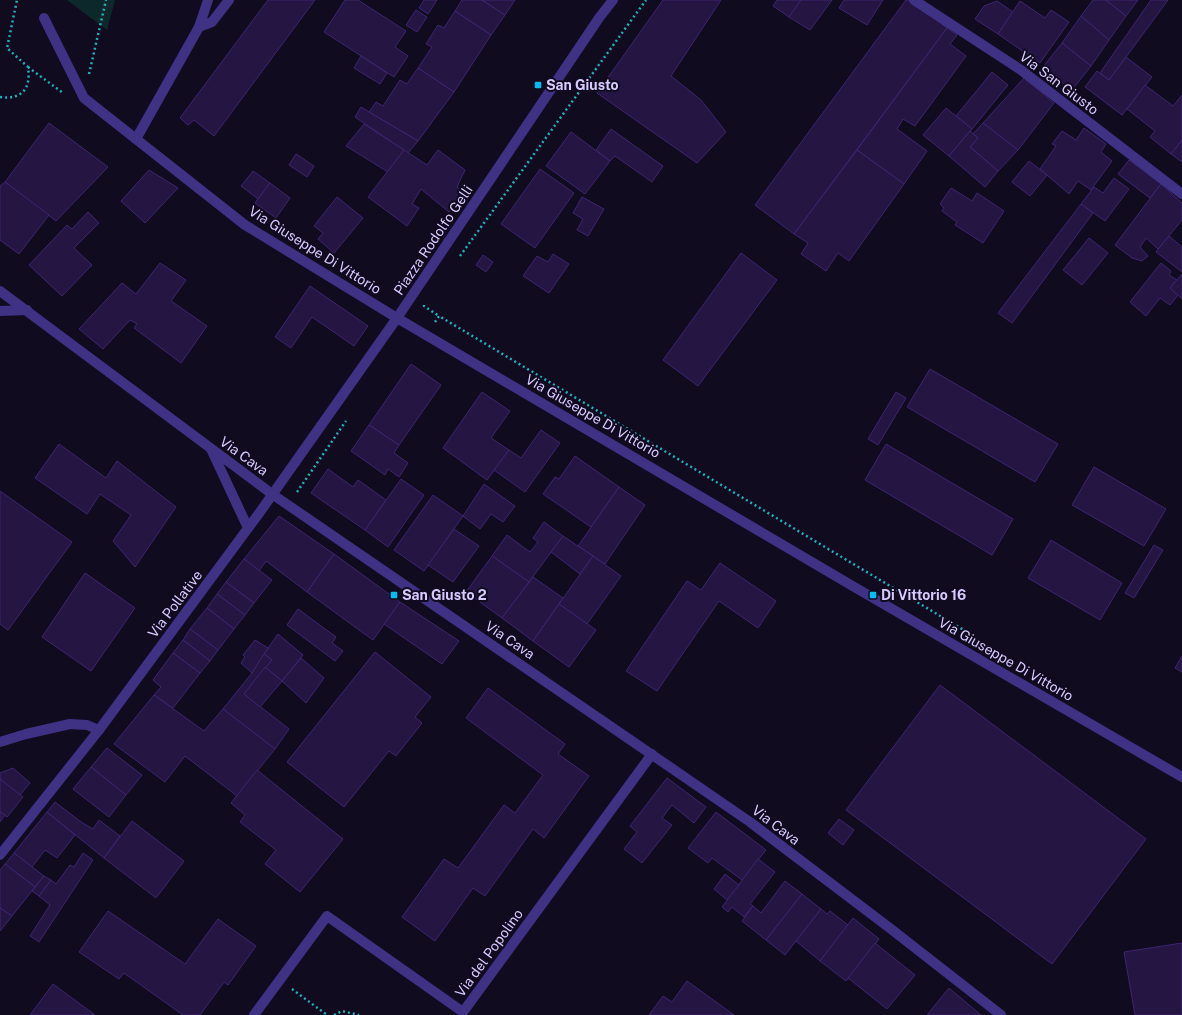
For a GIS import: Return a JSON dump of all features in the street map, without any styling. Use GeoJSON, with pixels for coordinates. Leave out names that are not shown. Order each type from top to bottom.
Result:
{"type":"FeatureCollection","features":[{"type":"Feature","properties":{"kind":"street"},"geometry":{"type":"LineString","coordinates":[[136,139],[199,27],[208,0]]}},
{"type":"Feature","properties":{"kind":"street"},"geometry":{"type":"LineString","coordinates":[[199,27],[212,22],[229,0]]}},
{"type":"Feature","properties":{"kind":"street","name":"Piazza Rodolfo Gelli"},"geometry":{"type":"LineString","coordinates":[[272,494],[398,318],[599,18],[613,0]]}},
{"type":"Feature","properties":{"kind":"street","name":"Via San Giusto"},"geometry":{"type":"LineString","coordinates":[[914,0],[1022,70],[1182,194]]}},
{"type":"Feature","properties":{"kind":"street","name":"Via Giuseppe Di Vittorio"},"geometry":{"type":"LineString","coordinates":[[44,18],[84,98],[245,225],[398,318],[856,588],[1182,777]]}},
{"type":"Feature","properties":{"kind":"street","name":"Via Cava"},"geometry":{"type":"LineString","coordinates":[[0,291],[272,494],[750,822],[1001,1015]]}},
{"type":"Feature","properties":{"kind":"street"},"geometry":{"type":"LineString","coordinates":[[0,311],[27,310]]}},
{"type":"Feature","properties":{"kind":"street"},"geometry":{"type":"LineString","coordinates":[[211,449],[248,528]]}},
{"type":"Feature","properties":{"kind":"street","name":"Via Pollative"},"geometry":{"type":"LineString","coordinates":[[0,855],[99,730],[272,494]]}},
{"type":"Feature","properties":{"kind":"street"},"geometry":{"type":"LineString","coordinates":[[0,742],[26,734],[70,724],[87,725],[99,730]]}},
{"type":"Feature","properties":{"kind":"street","name":"Via del Popolino"},"geometry":{"type":"LineString","coordinates":[[254,1015],[328,916],[465,1013],[652,754]]}},
{"type":"Feature","properties":{"kind":"path"},"geometry":{"type":"LineString","coordinates":[[0,97],[15,97],[26,89],[28,83],[28,67],[7,48],[17,0]]}},
{"type":"Feature","properties":{"kind":"path"},"geometry":{"type":"LineString","coordinates":[[84,98],[106,0]]}},
{"type":"Feature","properties":{"kind":"path"},"geometry":{"type":"LineString","coordinates":[[456,262],[646,0]]}},
{"type":"Feature","properties":{"kind":"path"},"geometry":{"type":"LineString","coordinates":[[428,300],[424,306],[439,316]]}},
{"type":"Feature","properties":{"kind":"path"},"geometry":{"type":"LineString","coordinates":[[280,979],[327,1015]]}},
{"type":"Feature","properties":{"kind":"path"},"geometry":{"type":"LineString","coordinates":[[334,1015],[342,1011],[359,1015]]}},
{"type":"Feature","properties":{"kind":"green space"},"geometry":{"type":"Polygon","coordinates":[[[67,0],[115,0],[107,30],[67,0]]]}},
{"type":"Feature","properties":{"kind":"building"},"geometry":{"type":"Polygon","coordinates":[[[268,0],[315,0],[214,136],[194,120],[188,125],[180,118],[268,0]]]}},
{"type":"Feature","properties":{"kind":"building"},"geometry":{"type":"Polygon","coordinates":[[[345,0],[358,0],[406,31],[395,47],[408,56],[394,77],[324,32],[345,0]]]}},
{"type":"Feature","properties":{"kind":"building"},"geometry":{"type":"Polygon","coordinates":[[[424,0],[437,0],[428,14],[419,8],[424,0]]]}},
{"type":"Feature","properties":{"kind":"building"},"geometry":{"type":"Polygon","coordinates":[[[462,0],[482,0],[505,15],[491,35],[455,11],[462,0]]]}},
{"type":"Feature","properties":{"kind":"building"},"geometry":{"type":"Polygon","coordinates":[[[482,0],[515,0],[505,15],[482,0]]]}},
{"type":"Feature","properties":{"kind":"building"},"geometry":{"type":"Polygon","coordinates":[[[663,0],[721,0],[671,76],[701,100],[726,132],[697,163],[597,93],[663,0]]]}},
{"type":"Feature","properties":{"kind":"building"},"geometry":{"type":"Polygon","coordinates":[[[777,0],[801,0],[789,17],[773,6],[777,0]]]}},
{"type":"Feature","properties":{"kind":"building"},"geometry":{"type":"Polygon","coordinates":[[[801,0],[832,0],[810,30],[789,17],[801,0]]]}},
{"type":"Feature","properties":{"kind":"building"},"geometry":{"type":"Polygon","coordinates":[[[844,0],[883,0],[867,25],[839,8],[844,0]]]}},
{"type":"Feature","properties":{"kind":"building"},"geometry":{"type":"Polygon","coordinates":[[[906,0],[909,0],[947,28],[794,234],[755,205],[906,0]]]}},
{"type":"Feature","properties":{"kind":"building"},"geometry":{"type":"Polygon","coordinates":[[[1093,0],[1106,0],[1126,16],[1109,40],[1081,16],[1093,0]]]}},
{"type":"Feature","properties":{"kind":"building"},"geometry":{"type":"Polygon","coordinates":[[[1106,0],[1138,0],[1126,16],[1106,0]]]}},
{"type":"Feature","properties":{"kind":"building"},"geometry":{"type":"Polygon","coordinates":[[[1151,0],[1168,0],[1109,80],[1100,73],[1151,0]]]}},
{"type":"Feature","properties":{"kind":"building"},"geometry":{"type":"Polygon","coordinates":[[[997,1],[1013,12],[998,34],[975,19],[984,6],[997,1]]]}},
{"type":"Feature","properties":{"kind":"building"},"geometry":{"type":"Polygon","coordinates":[[[1020,1],[1045,18],[1051,10],[1069,22],[1040,63],[998,34],[1020,1]]]}},
{"type":"Feature","properties":{"kind":"building"},"geometry":{"type":"Polygon","coordinates":[[[416,10],[427,17],[417,32],[406,25],[416,10]]]}},
{"type":"Feature","properties":{"kind":"building"},"geometry":{"type":"Polygon","coordinates":[[[455,11],[491,35],[454,92],[418,68],[432,47],[426,44],[438,25],[444,28],[455,11]]]}},
{"type":"Feature","properties":{"kind":"building"},"geometry":{"type":"Polygon","coordinates":[[[1081,16],[1109,40],[1091,66],[1062,43],[1081,16]]]}},
{"type":"Feature","properties":{"kind":"building"},"geometry":{"type":"Polygon","coordinates":[[[947,28],[957,35],[950,44],[966,56],[915,126],[903,119],[897,129],[927,151],[904,184],[857,150],[947,28]]]}},
{"type":"Feature","properties":{"kind":"building"},"geometry":{"type":"Polygon","coordinates":[[[1062,43],[1091,66],[1072,90],[1043,67],[1062,43]]]}},
{"type":"Feature","properties":{"kind":"building"},"geometry":{"type":"Polygon","coordinates":[[[361,56],[387,73],[380,84],[354,68],[361,56]]]}},
{"type":"Feature","properties":{"kind":"building"},"geometry":{"type":"Polygon","coordinates":[[[1126,57],[1152,77],[1122,115],[1085,87],[1097,71],[1109,80],[1126,57]]]}},
{"type":"Feature","properties":{"kind":"building"},"geometry":{"type":"Polygon","coordinates":[[[418,68],[454,92],[418,141],[369,112],[376,102],[383,106],[400,80],[407,84],[418,68]]]}},
{"type":"Feature","properties":{"kind":"building"},"geometry":{"type":"Polygon","coordinates":[[[992,72],[1008,85],[972,129],[956,116],[992,72]]]}},
{"type":"Feature","properties":{"kind":"building"},"geometry":{"type":"Polygon","coordinates":[[[1024,78],[1054,103],[1018,150],[983,123],[1024,78]]]}},
{"type":"Feature","properties":{"kind":"building"},"geometry":{"type":"Polygon","coordinates":[[[1145,85],[1173,106],[1182,95],[1182,140],[1171,154],[1150,137],[1155,131],[1127,109],[1145,85]]]}},
{"type":"Feature","properties":{"kind":"building"},"geometry":{"type":"Polygon","coordinates":[[[361,107],[418,141],[408,153],[355,117],[361,107]]]}},
{"type":"Feature","properties":{"kind":"building"},"geometry":{"type":"Polygon","coordinates":[[[946,108],[972,129],[949,156],[923,135],[946,108]]]}},
{"type":"Feature","properties":{"kind":"building"},"geometry":{"type":"Polygon","coordinates":[[[49,123],[108,167],[56,221],[5,182],[49,123]]]}},
{"type":"Feature","properties":{"kind":"building"},"geometry":{"type":"Polygon","coordinates":[[[983,123],[1018,150],[998,171],[970,147],[978,138],[973,134],[983,123]]]}},
{"type":"Feature","properties":{"kind":"building"},"geometry":{"type":"Polygon","coordinates":[[[364,124],[404,150],[388,172],[346,146],[364,124]]]}},
{"type":"Feature","properties":{"kind":"building"},"geometry":{"type":"Polygon","coordinates":[[[1084,128],[1106,144],[1101,152],[1112,161],[1091,190],[1078,181],[1069,194],[1040,169],[1056,146],[1052,144],[1062,131],[1076,140],[1084,128]]]}},
{"type":"Feature","properties":{"kind":"building"},"geometry":{"type":"Polygon","coordinates":[[[611,129],[663,166],[652,182],[615,156],[610,161],[596,150],[611,129]]]}},
{"type":"Feature","properties":{"kind":"building"},"geometry":{"type":"Polygon","coordinates":[[[970,131],[978,138],[970,147],[998,171],[985,187],[949,156],[970,131]]]}},
{"type":"Feature","properties":{"kind":"building"},"geometry":{"type":"Polygon","coordinates":[[[571,132],[610,161],[585,194],[546,166],[571,132]]]}},
{"type":"Feature","properties":{"kind":"building"},"geometry":{"type":"Polygon","coordinates":[[[1182,140],[1182,162],[1171,154],[1182,140]]]}},
{"type":"Feature","properties":{"kind":"building"},"geometry":{"type":"Polygon","coordinates":[[[404,150],[427,165],[438,150],[465,170],[457,187],[463,192],[449,212],[421,189],[412,204],[419,208],[407,226],[368,197],[404,150]]]}},
{"type":"Feature","properties":{"kind":"building"},"geometry":{"type":"Polygon","coordinates":[[[857,150],[904,184],[849,261],[838,253],[826,271],[801,254],[808,243],[794,234],[857,150]]]}},
{"type":"Feature","properties":{"kind":"building"},"geometry":{"type":"Polygon","coordinates":[[[296,154],[314,166],[307,177],[289,165],[296,154]]]}},
{"type":"Feature","properties":{"kind":"building"},"geometry":{"type":"Polygon","coordinates":[[[1129,160],[1161,184],[1150,198],[1118,174],[1129,160]]]}},
{"type":"Feature","properties":{"kind":"building"},"geometry":{"type":"Polygon","coordinates":[[[1029,161],[1047,175],[1030,196],[1012,182],[1029,161]]]}},
{"type":"Feature","properties":{"kind":"building"},"geometry":{"type":"Polygon","coordinates":[[[540,169],[574,193],[535,248],[501,224],[540,169]]]}},
{"type":"Feature","properties":{"kind":"building"},"geometry":{"type":"Polygon","coordinates":[[[149,170],[178,188],[145,223],[121,201],[149,170]]]}},
{"type":"Feature","properties":{"kind":"building"},"geometry":{"type":"Polygon","coordinates":[[[253,171],[270,183],[258,199],[241,186],[253,171]]]}},
{"type":"Feature","properties":{"kind":"building"},"geometry":{"type":"Polygon","coordinates":[[[1114,178],[1129,189],[1105,221],[1081,204],[1094,187],[1103,193],[1114,178]]]}},
{"type":"Feature","properties":{"kind":"building"},"geometry":{"type":"Polygon","coordinates":[[[5,182],[49,215],[19,254],[0,240],[0,186],[5,182]]]}},
{"type":"Feature","properties":{"kind":"building"},"geometry":{"type":"Polygon","coordinates":[[[270,183],[290,198],[276,218],[255,203],[270,183]]]}},
{"type":"Feature","properties":{"kind":"building"},"geometry":{"type":"Polygon","coordinates":[[[1161,184],[1182,203],[1182,220],[1158,249],[1146,238],[1140,247],[1148,256],[1142,261],[1132,258],[1115,245],[1161,184]]]}},
{"type":"Feature","properties":{"kind":"building"},"geometry":{"type":"Polygon","coordinates":[[[951,188],[972,201],[977,193],[1004,211],[983,243],[955,225],[957,222],[942,211],[944,208],[940,204],[951,188]]]}},
{"type":"Feature","properties":{"kind":"building"},"geometry":{"type":"Polygon","coordinates":[[[337,197],[363,218],[334,253],[318,239],[323,233],[314,226],[337,197]]]}},
{"type":"Feature","properties":{"kind":"building"},"geometry":{"type":"Polygon","coordinates":[[[582,197],[604,209],[588,236],[577,230],[583,219],[573,213],[582,197]]]}},
{"type":"Feature","properties":{"kind":"building"},"geometry":{"type":"Polygon","coordinates":[[[1081,204],[1093,213],[1012,323],[998,313],[1081,204]]]}},
{"type":"Feature","properties":{"kind":"building"},"geometry":{"type":"Polygon","coordinates":[[[88,212],[99,223],[74,248],[92,265],[62,296],[29,265],[67,225],[72,229],[88,212]]]}},
{"type":"Feature","properties":{"kind":"building"},"geometry":{"type":"Polygon","coordinates":[[[1169,236],[1182,247],[1182,272],[1156,252],[1169,236]]]}},
{"type":"Feature","properties":{"kind":"building"},"geometry":{"type":"Polygon","coordinates":[[[1089,238],[1108,253],[1082,285],[1063,270],[1089,238]]]}},
{"type":"Feature","properties":{"kind":"building"},"geometry":{"type":"Polygon","coordinates":[[[741,253],[777,280],[698,386],[663,360],[741,253]]]}},
{"type":"Feature","properties":{"kind":"building"},"geometry":{"type":"Polygon","coordinates":[[[553,254],[569,264],[549,293],[523,276],[537,256],[548,262],[553,254]]]}},
{"type":"Feature","properties":{"kind":"building"},"geometry":{"type":"Polygon","coordinates":[[[483,255],[493,262],[486,272],[476,265],[483,255]]]}},
{"type":"Feature","properties":{"kind":"building"},"geometry":{"type":"Polygon","coordinates":[[[160,263],[186,280],[171,301],[207,326],[181,363],[134,328],[137,324],[130,320],[103,349],[79,329],[122,283],[136,294],[160,263]]]}},
{"type":"Feature","properties":{"kind":"building"},"geometry":{"type":"Polygon","coordinates":[[[1161,263],[1171,271],[1169,275],[1177,280],[1170,288],[1178,295],[1170,305],[1160,298],[1146,316],[1130,302],[1161,263]]]}},
{"type":"Feature","properties":{"kind":"building"},"geometry":{"type":"Polygon","coordinates":[[[1182,274],[1182,299],[1170,288],[1182,274]]]}},
{"type":"Feature","properties":{"kind":"building"},"geometry":{"type":"Polygon","coordinates":[[[310,286],[368,326],[354,346],[312,317],[291,348],[275,337],[310,286]]]}},
{"type":"Feature","properties":{"kind":"building"},"geometry":{"type":"Polygon","coordinates":[[[411,364],[441,385],[399,445],[369,425],[411,364]]]}},
{"type":"Feature","properties":{"kind":"building"},"geometry":{"type":"Polygon","coordinates":[[[930,369],[1058,444],[1035,482],[907,407],[930,369]]]}},
{"type":"Feature","properties":{"kind":"building"},"geometry":{"type":"Polygon","coordinates":[[[482,392],[510,411],[491,438],[509,450],[487,480],[443,448],[482,392]]]}},
{"type":"Feature","properties":{"kind":"building"},"geometry":{"type":"Polygon","coordinates":[[[896,392],[906,398],[878,445],[868,439],[896,392]]]}},
{"type":"Feature","properties":{"kind":"building"},"geometry":{"type":"Polygon","coordinates":[[[369,425],[399,445],[394,453],[408,463],[399,477],[388,469],[385,475],[351,451],[369,425]]]}},
{"type":"Feature","properties":{"kind":"building"},"geometry":{"type":"Polygon","coordinates":[[[541,430],[560,443],[525,492],[494,470],[509,450],[521,458],[541,430]]]}},
{"type":"Feature","properties":{"kind":"building"},"geometry":{"type":"Polygon","coordinates":[[[59,444],[106,478],[117,461],[176,507],[135,567],[113,541],[131,515],[100,494],[87,514],[35,478],[59,444]]]}},
{"type":"Feature","properties":{"kind":"building"},"geometry":{"type":"Polygon","coordinates":[[[886,444],[1013,519],[992,555],[865,480],[886,444]]]}},
{"type":"Feature","properties":{"kind":"building"},"geometry":{"type":"Polygon","coordinates":[[[575,456],[619,487],[591,527],[543,494],[555,477],[559,479],[575,456]]]}},
{"type":"Feature","properties":{"kind":"building"},"geometry":{"type":"Polygon","coordinates":[[[1094,467],[1166,509],[1144,546],[1072,505],[1094,467]]]}},
{"type":"Feature","properties":{"kind":"building"},"geometry":{"type":"Polygon","coordinates":[[[328,469],[353,487],[358,480],[386,500],[365,530],[311,493],[328,469]]]}},
{"type":"Feature","properties":{"kind":"building"},"geometry":{"type":"Polygon","coordinates":[[[401,479],[424,495],[388,547],[365,530],[401,479]]]}},
{"type":"Feature","properties":{"kind":"building"},"geometry":{"type":"Polygon","coordinates":[[[484,484],[515,506],[503,522],[491,514],[480,529],[463,516],[484,484]]]}},
{"type":"Feature","properties":{"kind":"building"},"geometry":{"type":"Polygon","coordinates":[[[619,487],[645,505],[605,564],[578,546],[619,487]]]}},
{"type":"Feature","properties":{"kind":"building"},"geometry":{"type":"Polygon","coordinates":[[[0,491],[72,542],[8,630],[0,624],[0,491]]]}},
{"type":"Feature","properties":{"kind":"building"},"geometry":{"type":"Polygon","coordinates":[[[433,495],[463,516],[424,571],[394,550],[433,495]]]}},
{"type":"Feature","properties":{"kind":"building"},"geometry":{"type":"Polygon","coordinates":[[[279,516],[334,554],[307,592],[266,561],[259,571],[244,559],[279,516]]]}},
{"type":"Feature","properties":{"kind":"building"},"geometry":{"type":"Polygon","coordinates":[[[544,522],[563,536],[529,582],[492,556],[507,535],[530,552],[538,542],[533,538],[544,522]]]}},
{"type":"Feature","properties":{"kind":"building"},"geometry":{"type":"Polygon","coordinates":[[[454,529],[479,546],[453,582],[428,565],[454,529]]]}},
{"type":"Feature","properties":{"kind":"building"},"geometry":{"type":"Polygon","coordinates":[[[563,536],[593,556],[580,574],[551,552],[563,536]]]}},
{"type":"Feature","properties":{"kind":"building"},"geometry":{"type":"Polygon","coordinates":[[[1051,540],[1122,583],[1100,620],[1028,578],[1051,540]]]}},
{"type":"Feature","properties":{"kind":"building"},"geometry":{"type":"Polygon","coordinates":[[[1154,545],[1163,550],[1134,598],[1125,593],[1154,545]]]}},
{"type":"Feature","properties":{"kind":"building"},"geometry":{"type":"Polygon","coordinates":[[[334,554],[400,602],[373,640],[307,592],[334,554]]]}},
{"type":"Feature","properties":{"kind":"building"},"geometry":{"type":"Polygon","coordinates":[[[492,556],[529,582],[502,618],[466,592],[492,556]]]}},
{"type":"Feature","properties":{"kind":"building"},"geometry":{"type":"Polygon","coordinates":[[[593,556],[621,576],[587,624],[559,604],[593,556]]]}},
{"type":"Feature","properties":{"kind":"building"},"geometry":{"type":"Polygon","coordinates":[[[244,559],[272,580],[254,603],[226,582],[244,559]]]}},
{"type":"Feature","properties":{"kind":"building"},"geometry":{"type":"Polygon","coordinates":[[[720,563],[776,601],[758,628],[719,601],[657,691],[626,671],[687,581],[701,590],[720,563]]]}},
{"type":"Feature","properties":{"kind":"building"},"geometry":{"type":"Polygon","coordinates":[[[85,573],[135,608],[91,671],[42,637],[85,573]]]}},
{"type":"Feature","properties":{"kind":"building"},"geometry":{"type":"Polygon","coordinates":[[[533,577],[563,598],[533,641],[502,618],[533,577]]]}},
{"type":"Feature","properties":{"kind":"building"},"geometry":{"type":"Polygon","coordinates":[[[226,582],[254,603],[245,615],[217,594],[226,582]]]}},
{"type":"Feature","properties":{"kind":"building"},"geometry":{"type":"Polygon","coordinates":[[[217,594],[245,615],[234,629],[207,608],[217,594]]]}},
{"type":"Feature","properties":{"kind":"building"},"geometry":{"type":"Polygon","coordinates":[[[400,602],[459,641],[442,664],[384,624],[400,602]]]}},
{"type":"Feature","properties":{"kind":"building"},"geometry":{"type":"Polygon","coordinates":[[[559,604],[596,630],[569,667],[533,641],[559,604]]]}},
{"type":"Feature","properties":{"kind":"building"},"geometry":{"type":"Polygon","coordinates":[[[207,608],[234,629],[218,650],[190,629],[207,608]]]}},
{"type":"Feature","properties":{"kind":"building"},"geometry":{"type":"Polygon","coordinates":[[[298,609],[336,637],[332,643],[343,651],[335,661],[287,625],[298,609]]]}},
{"type":"Feature","properties":{"kind":"building"},"geometry":{"type":"Polygon","coordinates":[[[190,629],[218,650],[210,661],[183,640],[190,629]]]}},
{"type":"Feature","properties":{"kind":"building"},"geometry":{"type":"Polygon","coordinates":[[[278,634],[303,655],[282,681],[265,667],[272,660],[264,654],[278,634]]]}},
{"type":"Feature","properties":{"kind":"building"},"geometry":{"type":"Polygon","coordinates":[[[183,640],[210,661],[200,673],[173,653],[183,640]]]}},
{"type":"Feature","properties":{"kind":"building"},"geometry":{"type":"Polygon","coordinates":[[[255,640],[268,648],[252,673],[241,663],[245,657],[243,655],[255,640]]]}},
{"type":"Feature","properties":{"kind":"building"},"geometry":{"type":"Polygon","coordinates":[[[375,652],[431,697],[415,717],[422,723],[396,756],[389,751],[344,807],[287,762],[375,652]]]}},
{"type":"Feature","properties":{"kind":"building"},"geometry":{"type":"Polygon","coordinates":[[[173,653],[200,673],[173,708],[154,695],[161,687],[153,680],[173,653]]]}},
{"type":"Feature","properties":{"kind":"building"},"geometry":{"type":"Polygon","coordinates":[[[264,654],[272,660],[244,694],[289,729],[275,749],[223,709],[252,673],[264,654]]]}},
{"type":"Feature","properties":{"kind":"building"},"geometry":{"type":"Polygon","coordinates":[[[1182,656],[1182,672],[1175,668],[1182,656]]]}},
{"type":"Feature","properties":{"kind":"building"},"geometry":{"type":"Polygon","coordinates":[[[301,658],[324,678],[306,703],[282,681],[301,658]]]}},
{"type":"Feature","properties":{"kind":"building"},"geometry":{"type":"Polygon","coordinates":[[[265,667],[282,681],[260,707],[244,694],[265,667]]]}},
{"type":"Feature","properties":{"kind":"building"},"geometry":{"type":"Polygon","coordinates":[[[940,685],[1146,839],[1052,964],[846,810],[940,685]]]}},
{"type":"Feature","properties":{"kind":"building"},"geometry":{"type":"Polygon","coordinates":[[[488,688],[565,744],[558,754],[589,776],[544,838],[533,829],[485,896],[473,888],[435,941],[402,917],[444,859],[458,868],[504,805],[515,813],[543,775],[466,718],[488,688]]]}},
{"type":"Feature","properties":{"kind":"building"},"geometry":{"type":"Polygon","coordinates":[[[154,695],[204,731],[223,709],[275,749],[237,796],[185,756],[165,782],[114,744],[154,695]]]}},
{"type":"Feature","properties":{"kind":"building"},"geometry":{"type":"Polygon","coordinates":[[[107,748],[142,775],[126,795],[91,767],[107,748]]]}},
{"type":"Feature","properties":{"kind":"building"},"geometry":{"type":"Polygon","coordinates":[[[91,767],[126,795],[109,817],[73,789],[91,767]]]}},
{"type":"Feature","properties":{"kind":"building"},"geometry":{"type":"Polygon","coordinates":[[[13,768],[30,783],[20,795],[0,779],[0,773],[13,768]]]}},
{"type":"Feature","properties":{"kind":"building"},"geometry":{"type":"Polygon","coordinates":[[[257,770],[343,839],[300,892],[265,864],[276,850],[240,822],[245,815],[231,803],[257,770]]]}},
{"type":"Feature","properties":{"kind":"building"},"geometry":{"type":"Polygon","coordinates":[[[667,778],[706,807],[694,823],[672,805],[662,818],[672,825],[642,863],[624,849],[637,832],[630,826],[667,778]]]}},
{"type":"Feature","properties":{"kind":"building"},"geometry":{"type":"Polygon","coordinates":[[[0,779],[23,797],[7,817],[0,812],[0,779]]]}},
{"type":"Feature","properties":{"kind":"building"},"geometry":{"type":"Polygon","coordinates":[[[55,802],[81,822],[93,829],[99,820],[120,836],[104,858],[47,812],[55,802]]]}},
{"type":"Feature","properties":{"kind":"building"},"geometry":{"type":"Polygon","coordinates":[[[0,812],[5,815],[0,822],[0,812]]]}},
{"type":"Feature","properties":{"kind":"building"},"geometry":{"type":"Polygon","coordinates":[[[47,812],[75,835],[57,858],[45,850],[32,867],[14,853],[47,812]]]}},
{"type":"Feature","properties":{"kind":"building"},"geometry":{"type":"Polygon","coordinates":[[[716,812],[766,850],[742,880],[712,858],[708,863],[688,848],[716,812]]]}},
{"type":"Feature","properties":{"kind":"building"},"geometry":{"type":"Polygon","coordinates":[[[839,819],[854,830],[843,845],[828,833],[839,819]]]}},
{"type":"Feature","properties":{"kind":"building"},"geometry":{"type":"Polygon","coordinates":[[[132,821],[184,861],[156,898],[104,858],[132,821]]]}},
{"type":"Feature","properties":{"kind":"building"},"geometry":{"type":"Polygon","coordinates":[[[14,853],[44,876],[35,887],[5,864],[14,853]]]}},
{"type":"Feature","properties":{"kind":"building"},"geometry":{"type":"Polygon","coordinates":[[[83,853],[93,860],[39,942],[30,936],[50,905],[39,896],[51,880],[56,884],[70,865],[74,867],[83,853]]]}},
{"type":"Feature","properties":{"kind":"building"},"geometry":{"type":"Polygon","coordinates":[[[758,859],[775,872],[750,904],[753,906],[744,917],[732,907],[728,912],[722,907],[758,859]]]}},
{"type":"Feature","properties":{"kind":"building"},"geometry":{"type":"Polygon","coordinates":[[[5,864],[35,887],[12,916],[0,908],[0,870],[5,864]]]}},
{"type":"Feature","properties":{"kind":"building"},"geometry":{"type":"Polygon","coordinates":[[[725,874],[739,885],[727,900],[714,889],[725,874]]]}},
{"type":"Feature","properties":{"kind":"building"},"geometry":{"type":"Polygon","coordinates":[[[44,876],[51,880],[39,896],[32,891],[44,876]]]}},
{"type":"Feature","properties":{"kind":"building"},"geometry":{"type":"Polygon","coordinates":[[[785,881],[802,894],[766,940],[742,921],[753,906],[761,913],[785,881]]]}},
{"type":"Feature","properties":{"kind":"building"},"geometry":{"type":"Polygon","coordinates":[[[802,894],[821,909],[785,955],[766,940],[802,894]]]}},
{"type":"Feature","properties":{"kind":"building"},"geometry":{"type":"Polygon","coordinates":[[[0,908],[12,916],[0,931],[0,908]]]}},
{"type":"Feature","properties":{"kind":"building"},"geometry":{"type":"Polygon","coordinates":[[[821,909],[827,914],[830,911],[848,925],[820,961],[796,941],[821,909]]]}},
{"type":"Feature","properties":{"kind":"building"},"geometry":{"type":"Polygon","coordinates":[[[108,911],[185,964],[218,919],[256,946],[228,985],[224,982],[200,1015],[183,1015],[124,973],[119,979],[79,952],[108,911]]]}},
{"type":"Feature","properties":{"kind":"building"},"geometry":{"type":"Polygon","coordinates":[[[853,918],[879,939],[846,981],[820,961],[853,918]]]}},
{"type":"Feature","properties":{"kind":"building"},"geometry":{"type":"Polygon","coordinates":[[[875,943],[915,975],[887,1009],[848,978],[875,943]]]}},
{"type":"Feature","properties":{"kind":"building"},"geometry":{"type":"Polygon","coordinates":[[[1182,943],[1182,1015],[1135,1015],[1124,952],[1182,943]]]}},
{"type":"Feature","properties":{"kind":"building"},"geometry":{"type":"Polygon","coordinates":[[[687,981],[734,1015],[649,1015],[663,996],[672,1002],[687,981]]]}},
{"type":"Feature","properties":{"kind":"building"},"geometry":{"type":"Polygon","coordinates":[[[53,984],[95,1015],[30,1015],[53,984]]]}},
{"type":"Feature","properties":{"kind":"building"},"geometry":{"type":"Polygon","coordinates":[[[949,988],[981,1015],[927,1015],[949,988]]]}},
{"type":"Feature","properties":{"kind":"place","name":"San Giusto"},"geometry":{"type":"Point","coordinates":[538,85]}},
{"type":"Feature","properties":{"kind":"place","name":"San Giusto 2"},"geometry":{"type":"Point","coordinates":[394,595]}},
{"type":"Feature","properties":{"kind":"place","name":"Di Vittorio 16"},"geometry":{"type":"Point","coordinates":[873,595]}}]}
